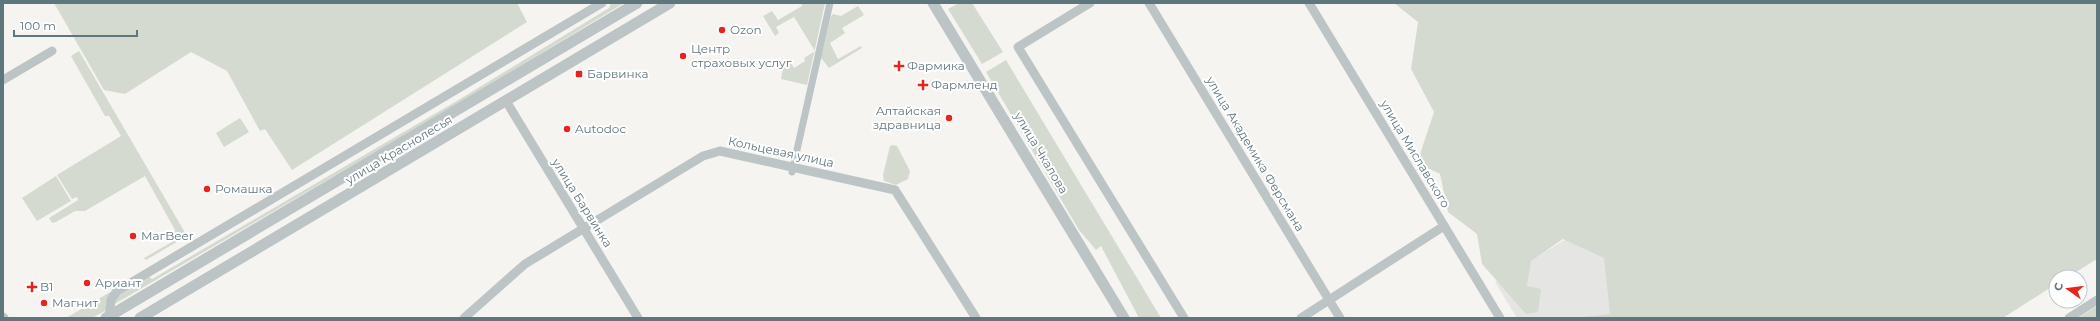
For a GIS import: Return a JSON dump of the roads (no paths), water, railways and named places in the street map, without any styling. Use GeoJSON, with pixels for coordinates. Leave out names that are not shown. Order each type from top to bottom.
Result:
{"type":"FeatureCollection","features":[{"type":"Feature","properties":{"kind":"street","name":"улица Краснолесья"},"geometry":{"type":"LineString","coordinates":[[108,317],[111,300],[117,291],[602,3]]}},
{"type":"Feature","properties":{"kind":"street","name":"улица Краснолесья"},"geometry":{"type":"LineString","coordinates":[[108,317],[637,3]]}},
{"type":"Feature","properties":{"kind":"street","name":"улица Краснолесья"},"geometry":{"type":"LineString","coordinates":[[140,318],[670,3]]}},
{"type":"Feature","properties":{"kind":"street"},"geometry":{"type":"LineString","coordinates":[[792,170],[830,3]]}},
{"type":"Feature","properties":{"kind":"street","name":"улица Чкалова"},"geometry":{"type":"LineString","coordinates":[[933,3],[1124,318]]}},
{"type":"Feature","properties":{"kind":"street"},"geometry":{"type":"LineString","coordinates":[[1090,3],[1018,47],[1184,318]]}},
{"type":"Feature","properties":{"kind":"street","name":"улица Академика Ферсмана"},"geometry":{"type":"LineString","coordinates":[[1149,3],[1340,318]]}},
{"type":"Feature","properties":{"kind":"street","name":"улица Миславского"},"geometry":{"type":"LineString","coordinates":[[1309,3],[1500,318]]}},
{"type":"Feature","properties":{"kind":"street"},"geometry":{"type":"LineString","coordinates":[[3,80],[52,51]]}},
{"type":"Feature","properties":{"kind":"street","name":"улица Барвинка"},"geometry":{"type":"LineString","coordinates":[[506,101],[638,318]]}},
{"type":"Feature","properties":{"kind":"street","name":"Кольцевая улица"},"geometry":{"type":"LineString","coordinates":[[464,318],[525,264],[703,156],[720,151],[792,170],[895,190],[976,318]]}},
{"type":"Feature","properties":{"kind":"street"},"geometry":{"type":"LineString","coordinates":[[1301,318],[1444,226]]}},
{"type":"Feature","properties":{"kind":"street"},"geometry":{"type":"LineString","coordinates":[[2069,318],[2097,300]]}},
{"type":"Feature","properties":{"kind":"place","name":"Ozon"},"geometry":{"type":"Point","coordinates":[722,30]}},
{"type":"Feature","properties":{"kind":"place","name":"Центр страховых услуг"},"geometry":{"type":"Point","coordinates":[683,56]}},
{"type":"Feature","properties":{"kind":"place","name":"Фармика"},"geometry":{"type":"Point","coordinates":[899,66]}},
{"type":"Feature","properties":{"kind":"place","name":"Барвинка"},"geometry":{"type":"Point","coordinates":[579,74]}},
{"type":"Feature","properties":{"kind":"place","name":"Фармленд"},"geometry":{"type":"Point","coordinates":[923,85]}},
{"type":"Feature","properties":{"kind":"place","name":"Алтайская здравница"},"geometry":{"type":"Point","coordinates":[949,118]}},
{"type":"Feature","properties":{"kind":"place","name":"Autodoc"},"geometry":{"type":"Point","coordinates":[567,129]}},
{"type":"Feature","properties":{"kind":"place","name":"Ромашка"},"geometry":{"type":"Point","coordinates":[207,189]}},
{"type":"Feature","properties":{"kind":"place","name":"МагBeer"},"geometry":{"type":"Point","coordinates":[133,236]}},
{"type":"Feature","properties":{"kind":"place","name":"Ариант"},"geometry":{"type":"Point","coordinates":[87,283]}},
{"type":"Feature","properties":{"kind":"place","name":"B1"},"geometry":{"type":"Point","coordinates":[32,287]}},
{"type":"Feature","properties":{"kind":"place","name":"Магнит"},"geometry":{"type":"Point","coordinates":[44,303]}}]}
